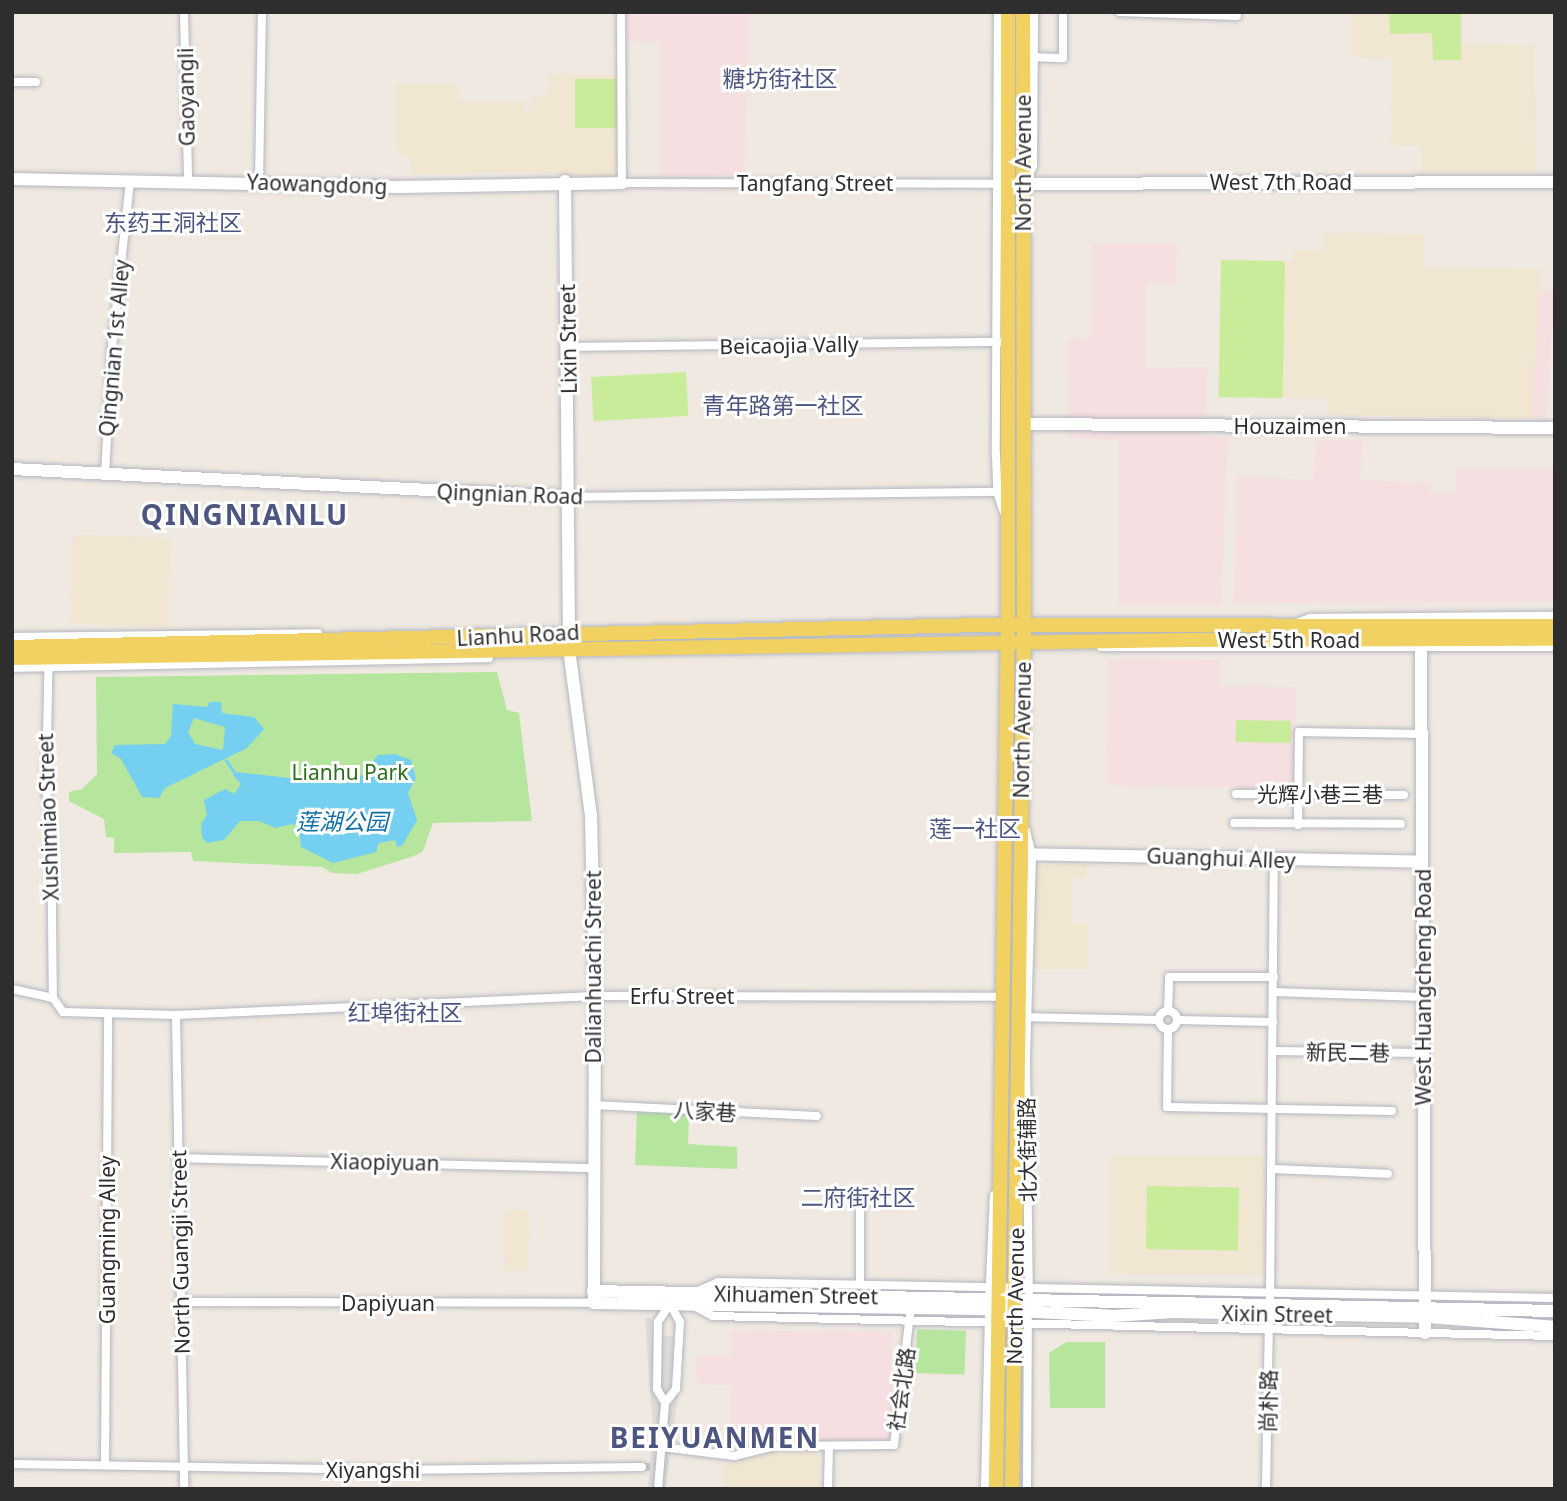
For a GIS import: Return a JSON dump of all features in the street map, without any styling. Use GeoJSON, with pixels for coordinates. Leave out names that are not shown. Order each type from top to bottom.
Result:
{"type":"FeatureCollection","features":[{"type":"Feature","properties":{"kind":"main road","name":"North Avenue"},"geometry":{"type":"LineString","coordinates":[[1008,12],[1009,183],[1003,342],[1003,492],[1009,526],[1002,997],[1012,1489]]}},
{"type":"Feature","properties":{"kind":"main road","name":"North Avenue"},"geometry":{"type":"LineString","coordinates":[[996,1489],[1022,1017],[1026,854],[1021,814],[1025,424],[1009,183],[1029,57],[1023,12]]}},
{"type":"Feature","properties":{"kind":"main road","name":"Lianhu Road"},"geometry":{"type":"LineString","coordinates":[[12,658],[49,652],[550,637],[569,632],[1024,625]]}},
{"type":"Feature","properties":{"kind":"main road","name":"West 5th Road"},"geometry":{"type":"LineString","coordinates":[[1024,625],[1555,625]]}},
{"type":"Feature","properties":{"kind":"main road","name":"West 5th Road"},"geometry":{"type":"LineString","coordinates":[[1024,645],[1081,642],[1421,644],[1555,639]]}},
{"type":"Feature","properties":{"kind":"main road","name":"Lianhu Road"},"geometry":{"type":"LineString","coordinates":[[12,647],[49,652],[1024,645]]}},
{"type":"Feature","properties":{"kind":"street","name":"Gaoyangli"},"geometry":{"type":"LineString","coordinates":[[184,12],[188,181]]}},
{"type":"Feature","properties":{"kind":"street"},"geometry":{"type":"LineString","coordinates":[[259,181],[262,12]]}},
{"type":"Feature","properties":{"kind":"street"},"geometry":{"type":"LineString","coordinates":[[621,12],[622,183]]}},
{"type":"Feature","properties":{"kind":"street"},"geometry":{"type":"LineString","coordinates":[[998,12],[1009,183]]}},
{"type":"Feature","properties":{"kind":"street"},"geometry":{"type":"LineString","coordinates":[[1034,12],[1029,57],[1063,58],[1063,12]]}},
{"type":"Feature","properties":{"kind":"street"},"geometry":{"type":"LineString","coordinates":[[1119,12],[1237,16]]}},
{"type":"Feature","properties":{"kind":"street"},"geometry":{"type":"LineString","coordinates":[[12,82],[36,82]]}},
{"type":"Feature","properties":{"kind":"street","name":"Yaowangdong"},"geometry":{"type":"LineString","coordinates":[[12,179],[259,181],[399,187],[565,181],[622,183]]}},
{"type":"Feature","properties":{"kind":"street","name":"Qingnian 1st Alley"},"geometry":{"type":"LineString","coordinates":[[105,475],[130,180]]}},
{"type":"Feature","properties":{"kind":"street","name":"Lixin Street"},"geometry":{"type":"LineString","coordinates":[[565,181],[569,347],[569,632]]}},
{"type":"Feature","properties":{"kind":"street","name":"West 7th Road"},"geometry":{"type":"LineString","coordinates":[[1009,183],[1555,182]]}},
{"type":"Feature","properties":{"kind":"street","name":"Tangfang Street"},"geometry":{"type":"LineString","coordinates":[[622,183],[1009,183]]}},
{"type":"Feature","properties":{"kind":"street","name":"Beicaojia Vally"},"geometry":{"type":"LineString","coordinates":[[569,347],[1003,342]]}},
{"type":"Feature","properties":{"kind":"street","name":"Houzaimen"},"geometry":{"type":"LineString","coordinates":[[1025,424],[1555,428]]}},
{"type":"Feature","properties":{"kind":"street","name":"Qingnian Road"},"geometry":{"type":"LineString","coordinates":[[12,469],[568,497],[1003,492]]}},
{"type":"Feature","properties":{"kind":"street"},"geometry":{"type":"LineString","coordinates":[[1287,626],[1310,618],[1555,616]]}},
{"type":"Feature","properties":{"kind":"street","name":"Dalianhuachi Street"},"geometry":{"type":"LineString","coordinates":[[569,632],[591,816],[595,996],[594,1297]]}},
{"type":"Feature","properties":{"kind":"street"},"geometry":{"type":"LineString","coordinates":[[12,637],[49,652]]}},
{"type":"Feature","properties":{"kind":"street"},"geometry":{"type":"LineString","coordinates":[[1421,644],[1555,647]]}},
{"type":"Feature","properties":{"kind":"street","name":"West Huangcheng Road"},"geometry":{"type":"LineString","coordinates":[[1421,644],[1425,1333]]}},
{"type":"Feature","properties":{"kind":"street"},"geometry":{"type":"LineString","coordinates":[[12,668],[49,652]]}},
{"type":"Feature","properties":{"kind":"street","name":"Xushimiao Street"},"geometry":{"type":"LineString","coordinates":[[49,652],[46,790],[51,818],[53,998]]}},
{"type":"Feature","properties":{"kind":"street"},"geometry":{"type":"LineString","coordinates":[[1298,825],[1299,732],[1422,734]]}},
{"type":"Feature","properties":{"kind":"street","name":"光辉小巷三巷"},"geometry":{"type":"LineString","coordinates":[[1236,794],[1404,794]]}},
{"type":"Feature","properties":{"kind":"street"},"geometry":{"type":"LineString","coordinates":[[1234,823],[1401,824]]}},
{"type":"Feature","properties":{"kind":"street","name":"Guanghui Alley"},"geometry":{"type":"LineString","coordinates":[[1026,854],[1422,862]]}},
{"type":"Feature","properties":{"kind":"street","name":"尚朴路"},"geometry":{"type":"LineString","coordinates":[[1266,1489],[1274,860]]}},
{"type":"Feature","properties":{"kind":"street"},"geometry":{"type":"LineString","coordinates":[[1022,1017],[1159,1020],[1168,1012],[1169,977],[1274,977]]}},
{"type":"Feature","properties":{"kind":"street","name":"Erfu Street"},"geometry":{"type":"LineString","coordinates":[[12,989],[53,998],[64,1012],[107,1016],[595,996],[1002,997]]}},
{"type":"Feature","properties":{"kind":"street"},"geometry":{"type":"LineString","coordinates":[[1273,992],[1423,997]]}},
{"type":"Feature","properties":{"kind":"street"},"geometry":{"type":"LineString","coordinates":[[1168,1012],[1177,1020],[1273,1022]]}},
{"type":"Feature","properties":{"kind":"street","name":"North Guangji Street"},"geometry":{"type":"LineString","coordinates":[[176,1015],[184,1489]]}},
{"type":"Feature","properties":{"kind":"street","name":"Guangming Alley"},"geometry":{"type":"LineString","coordinates":[[105,1465],[107,1016]]}},
{"type":"Feature","properties":{"kind":"street"},"geometry":{"type":"LineString","coordinates":[[1159,1020],[1168,1029]]}},
{"type":"Feature","properties":{"kind":"street"},"geometry":{"type":"LineString","coordinates":[[1177,1020],[1168,1029],[1167,1107],[1392,1111]]}},
{"type":"Feature","properties":{"kind":"street","name":"新民二巷"},"geometry":{"type":"LineString","coordinates":[[1273,1051],[1423,1053]]}},
{"type":"Feature","properties":{"kind":"street","name":"八家巷"},"geometry":{"type":"LineString","coordinates":[[593,1105],[817,1116]]}},
{"type":"Feature","properties":{"kind":"street","name":"Xiaopiyuan"},"geometry":{"type":"LineString","coordinates":[[178,1158],[593,1168]]}},
{"type":"Feature","properties":{"kind":"street"},"geometry":{"type":"LineString","coordinates":[[1271,1169],[1388,1174]]}},
{"type":"Feature","properties":{"kind":"street"},"geometry":{"type":"LineString","coordinates":[[860,1283],[860,1201],[893,1201]]}},
{"type":"Feature","properties":{"kind":"street"},"geometry":{"type":"LineString","coordinates":[[692,1299],[718,1282],[860,1283],[1008,1305],[1269,1329],[1555,1336]]}},
{"type":"Feature","properties":{"kind":"street","name":"Xihuamen Street"},"geometry":{"type":"LineString","coordinates":[[594,1297],[1008,1305]]}},
{"type":"Feature","properties":{"kind":"street","name":"Xihuamen Street"},"geometry":{"type":"LineString","coordinates":[[594,1297],[670,1304],[692,1299],[910,1313],[1008,1305]]}},
{"type":"Feature","properties":{"kind":"street","name":"Dapiyuan"},"geometry":{"type":"LineString","coordinates":[[182,1302],[594,1297]]}},
{"type":"Feature","properties":{"kind":"street"},"geometry":{"type":"LineString","coordinates":[[1426,1307],[1555,1298]]}},
{"type":"Feature","properties":{"kind":"street"},"geometry":{"type":"LineString","coordinates":[[657,1489],[665,1404],[657,1389],[658,1322],[670,1304],[680,1322],[676,1390],[665,1404]]}},
{"type":"Feature","properties":{"kind":"street","name":"Xixin Street"},"geometry":{"type":"LineString","coordinates":[[1008,1305],[1270,1304],[1552,1312]]}},
{"type":"Feature","properties":{"kind":"street"},"geometry":{"type":"LineString","coordinates":[[985,1489],[1008,1305]]}},
{"type":"Feature","properties":{"kind":"street"},"geometry":{"type":"LineString","coordinates":[[1008,1305],[1027,1489]]}},
{"type":"Feature","properties":{"kind":"street","name":"Xixin Street"},"geometry":{"type":"LineString","coordinates":[[1426,1307],[1555,1327]]}},
{"type":"Feature","properties":{"kind":"street","name":"社会北路"},"geometry":{"type":"LineString","coordinates":[[662,1447],[734,1456],[775,1446],[894,1445],[910,1313]]}},
{"type":"Feature","properties":{"kind":"street"},"geometry":{"type":"LineString","coordinates":[[828,1489],[829,1446]]}},
{"type":"Feature","properties":{"kind":"street","name":"Xiyangshi"},"geometry":{"type":"LineString","coordinates":[[12,1464],[184,1468],[642,1467]]}},
{"type":"Feature","properties":{"kind":"shaded area"},"geometry":{"type":"Polygon","coordinates":[[[626,12],[749,12],[745,175],[660,176],[660,42],[626,41],[626,12]]]}},
{"type":"Feature","properties":{"kind":"shaded area"},"geometry":{"type":"Polygon","coordinates":[[[1351,12],[1462,12],[1462,44],[1534,45],[1536,173],[1422,173],[1421,146],[1390,145],[1392,59],[1352,57],[1351,12]]]}},
{"type":"Feature","properties":{"kind":"shaded area"},"geometry":{"type":"Polygon","coordinates":[[[618,74],[619,179],[530,172],[410,174],[409,157],[397,156],[395,84],[458,84],[458,101],[525,101],[526,113],[536,95],[549,94],[549,75],[618,74]]]}},
{"type":"Feature","properties":{"kind":"shaded area"},"geometry":{"type":"Polygon","coordinates":[[[1323,233],[1425,234],[1425,268],[1541,269],[1538,419],[1328,415],[1328,399],[1219,397],[1221,260],[1293,261],[1293,250],[1323,250],[1323,233]]]}},
{"type":"Feature","properties":{"kind":"shaded area"},"geometry":{"type":"Polygon","coordinates":[[[1093,244],[1178,244],[1176,283],[1146,283],[1146,368],[1207,367],[1206,436],[1228,437],[1221,605],[1118,605],[1118,440],[1069,438],[1068,339],[1091,338],[1093,244]]]}},
{"type":"Feature","properties":{"kind":"shaded area"},"geometry":{"type":"Polygon","coordinates":[[[1540,290],[1555,291],[1546,420],[1531,419],[1540,290]]]}},
{"type":"Feature","properties":{"kind":"shaded area"},"geometry":{"type":"Polygon","coordinates":[[[1363,439],[1361,480],[1430,483],[1430,494],[1457,493],[1457,468],[1555,470],[1555,602],[1234,603],[1237,477],[1313,480],[1316,441],[1363,439]]]}},
{"type":"Feature","properties":{"kind":"shaded area"},"geometry":{"type":"Polygon","coordinates":[[[73,535],[171,538],[168,627],[70,624],[73,535]]]}},
{"type":"Feature","properties":{"kind":"shaded area"},"geometry":{"type":"Polygon","coordinates":[[[1108,659],[1221,660],[1221,686],[1296,687],[1295,788],[1107,785],[1108,659]]]}},
{"type":"Feature","properties":{"kind":"shaded area"},"geometry":{"type":"Polygon","coordinates":[[[1035,864],[1086,864],[1086,877],[1072,878],[1072,923],[1089,923],[1089,969],[1034,969],[1035,864]]]}},
{"type":"Feature","properties":{"kind":"shaded area"},"geometry":{"type":"Polygon","coordinates":[[[1110,1156],[1264,1156],[1264,1274],[1110,1274],[1110,1156]]]}},
{"type":"Feature","properties":{"kind":"shaded area"},"geometry":{"type":"Polygon","coordinates":[[[530,1210],[528,1271],[505,1270],[504,1211],[530,1210]]]}},
{"type":"Feature","properties":{"kind":"shaded area"},"geometry":{"type":"Polygon","coordinates":[[[645,1318],[651,1318],[652,1335],[682,1337],[684,1353],[665,1489],[648,1487],[653,1429],[645,1318]]]}},
{"type":"Feature","properties":{"kind":"shaded area"},"geometry":{"type":"Polygon","coordinates":[[[731,1330],[892,1332],[891,1444],[730,1440],[730,1385],[697,1384],[696,1357],[731,1355],[731,1330]]]}},
{"type":"Feature","properties":{"kind":"shaded area"},"geometry":{"type":"Polygon","coordinates":[[[770,1450],[819,1450],[820,1489],[724,1489],[723,1465],[770,1450]]]}},
{"type":"Feature","properties":{"kind":"green space"},"geometry":{"type":"Polygon","coordinates":[[[1389,12],[1461,12],[1461,60],[1433,60],[1432,33],[1390,34],[1389,12]]]}},
{"type":"Feature","properties":{"kind":"green space"},"geometry":{"type":"Polygon","coordinates":[[[575,79],[618,79],[618,128],[575,128],[575,79]]]}},
{"type":"Feature","properties":{"kind":"green space"},"geometry":{"type":"Polygon","coordinates":[[[1221,260],[1285,261],[1283,398],[1219,397],[1221,260]]]}},
{"type":"Feature","properties":{"kind":"green space"},"geometry":{"type":"Polygon","coordinates":[[[686,372],[688,416],[593,421],[591,377],[686,372]]]}},
{"type":"Feature","properties":{"kind":"green space","name":"Lianhu Park"},"geometry":{"type":"Polygon","coordinates":[[[497,672],[507,710],[519,713],[532,821],[433,823],[423,851],[357,874],[332,873],[322,867],[193,861],[191,852],[114,853],[114,838],[106,837],[104,819],[69,801],[69,792],[82,789],[97,774],[96,677],[497,672]]]}},
{"type":"Feature","properties":{"kind":"green space"},"geometry":{"type":"Polygon","coordinates":[[[1236,720],[1291,721],[1291,743],[1236,742],[1236,720]]]}},
{"type":"Feature","properties":{"kind":"green space"},"geometry":{"type":"Polygon","coordinates":[[[637,1112],[689,1114],[688,1144],[737,1147],[737,1169],[635,1165],[637,1112]]]}},
{"type":"Feature","properties":{"kind":"green space"},"geometry":{"type":"Polygon","coordinates":[[[1147,1186],[1239,1188],[1238,1251],[1146,1249],[1147,1186]]]}},
{"type":"Feature","properties":{"kind":"green space"},"geometry":{"type":"Polygon","coordinates":[[[917,1329],[966,1331],[964,1375],[915,1373],[917,1329]]]}},
{"type":"Feature","properties":{"kind":"green space"},"geometry":{"type":"Polygon","coordinates":[[[1066,1342],[1105,1342],[1105,1408],[1050,1408],[1049,1353],[1066,1342]]]}},
{"type":"Feature","properties":{"kind":"water"},"geometry":{"type":"Polygon","coordinates":[[[209,702],[221,702],[222,713],[254,717],[264,729],[247,748],[165,788],[159,798],[142,797],[121,759],[111,753],[115,745],[165,744],[171,736],[173,704],[208,707],[209,702]],[[194,718],[188,732],[195,744],[223,750],[225,727],[194,718]]]}},
{"type":"Feature","properties":{"kind":"water","name":"莲湖公园"},"geometry":{"type":"Polygon","coordinates":[[[395,754],[411,760],[416,778],[408,793],[417,820],[402,846],[397,847],[395,840],[379,843],[376,852],[333,863],[301,847],[299,828],[292,824],[276,828],[259,821],[240,821],[224,840],[207,843],[202,837],[201,824],[207,815],[204,800],[225,789],[234,794],[241,784],[233,775],[236,772],[342,784],[343,780],[361,776],[378,755],[395,754]]]}},
{"type":"Feature","properties":{"kind":"waterway"},"geometry":{"type":"LineString","coordinates":[[226,760],[235,773]]}},
{"type":"Feature","properties":{"kind":"tunnel"},"geometry":{"type":"LineString","coordinates":[[642,1467],[655,1467]]}},
{"type":"Feature","properties":{"kind":"district","name":"糖坊街社区"},"geometry":{"type":"Point","coordinates":[780,78]}},
{"type":"Feature","properties":{"kind":"district","name":"东药王洞社区"},"geometry":{"type":"Point","coordinates":[173,222]}},
{"type":"Feature","properties":{"kind":"district","name":"青年路第一社区"},"geometry":{"type":"Point","coordinates":[783,405]}},
{"type":"Feature","properties":{"kind":"district","name":"QINGNIANLU"},"geometry":{"type":"Point","coordinates":[245,514]}},
{"type":"Feature","properties":{"kind":"district","name":"莲一社区"},"geometry":{"type":"Point","coordinates":[975,828]}},
{"type":"Feature","properties":{"kind":"district","name":"红埠街社区"},"geometry":{"type":"Point","coordinates":[405,1012]}},
{"type":"Feature","properties":{"kind":"district","name":"二府街社区"},"geometry":{"type":"Point","coordinates":[858,1197]}},
{"type":"Feature","properties":{"kind":"district","name":"BEIYUANMEN"},"geometry":{"type":"Point","coordinates":[715,1437]}}]}
